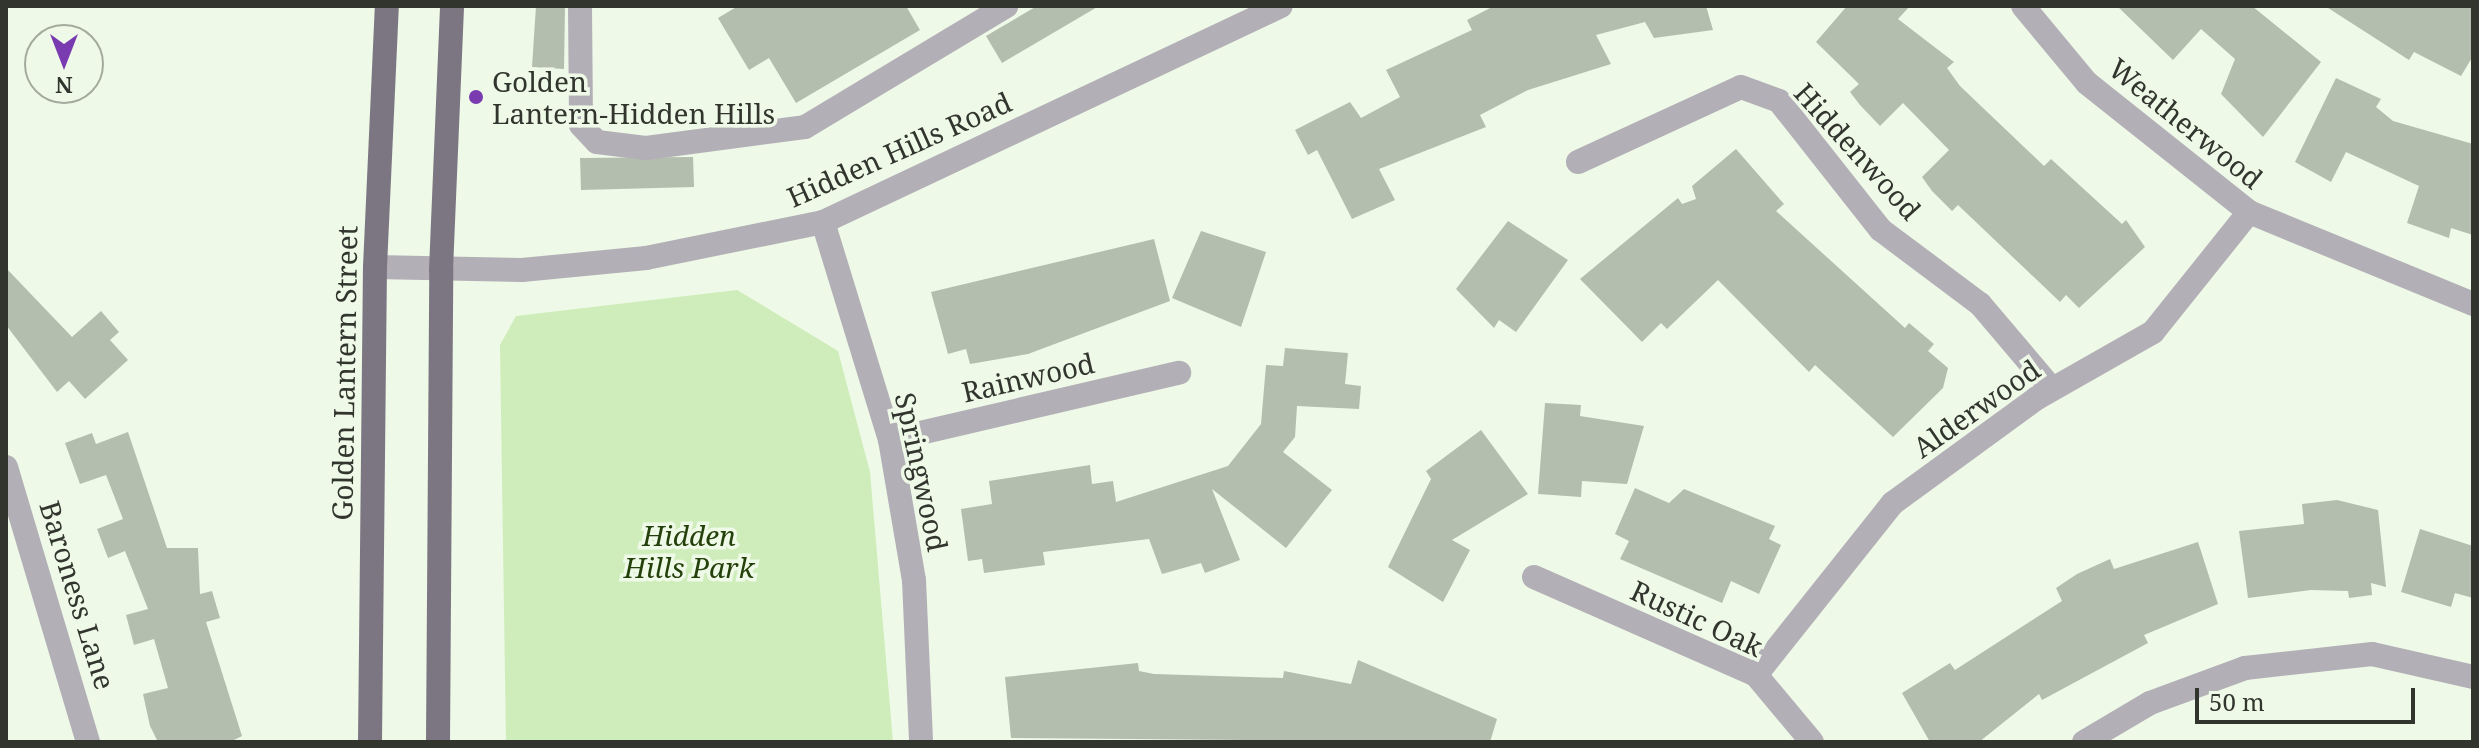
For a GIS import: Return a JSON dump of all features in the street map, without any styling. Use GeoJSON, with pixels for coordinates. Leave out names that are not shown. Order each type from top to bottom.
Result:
{"type":"FeatureCollection","features":[{"type":"Feature","properties":{"kind":"main road","name":"Golden Lantern Street"},"geometry":{"type":"LineString","coordinates":[[370,742],[375,267],[387,6]]}},
{"type":"Feature","properties":{"kind":"main road"},"geometry":{"type":"LineString","coordinates":[[438,742],[441,270],[452,6]]}},
{"type":"Feature","properties":{"kind":"street"},"geometry":{"type":"LineString","coordinates":[[580,6],[581,125],[597,142],[646,148],[805,127],[1006,6]]}},
{"type":"Feature","properties":{"kind":"street","name":"Hidden Hills Road"},"geometry":{"type":"LineString","coordinates":[[375,267],[441,270],[646,258],[823,222],[1281,6]]}},
{"type":"Feature","properties":{"kind":"street","name":"Weatherwood"},"geometry":{"type":"LineString","coordinates":[[2023,6],[2087,83],[2249,212],[2473,304]]}},
{"type":"Feature","properties":{"kind":"street","name":"Hiddenwood"},"geometry":{"type":"LineString","coordinates":[[1578,162],[1741,87],[1779,101],[1881,230],[1980,304],[2052,389]]}},
{"type":"Feature","properties":{"kind":"street","name":"Alderwood"},"geometry":{"type":"LineString","coordinates":[[1756,675],[1893,503],[2052,389],[2153,332],[2249,212]]}},
{"type":"Feature","properties":{"kind":"street","name":"Springwood"},"geometry":{"type":"LineString","coordinates":[[823,222],[890,440],[914,580],[921,742]]}},
{"type":"Feature","properties":{"kind":"street","name":"Rainwood"},"geometry":{"type":"LineString","coordinates":[[890,440],[1179,373]]}},
{"type":"Feature","properties":{"kind":"street","name":"Baroness Lane"},"geometry":{"type":"LineString","coordinates":[[6,467],[88,742]]}},
{"type":"Feature","properties":{"kind":"street","name":"Rustic Oak"},"geometry":{"type":"LineString","coordinates":[[1534,577],[1756,675],[1812,742]]}},
{"type":"Feature","properties":{"kind":"street"},"geometry":{"type":"LineString","coordinates":[[2084,742],[2150,703],[2245,668],[2372,654],[2473,677]]}},
{"type":"Feature","properties":{"kind":"green space","name":"Hidden Hills Park"},"geometry":{"type":"Polygon","coordinates":[[[737,290],[838,351],[870,472],[893,742],[506,742],[500,345],[516,316],[737,290]]]}},
{"type":"Feature","properties":{"kind":"building"},"geometry":{"type":"Polygon","coordinates":[[[536,6],[565,6],[564,69],[532,67],[536,6]]]}},
{"type":"Feature","properties":{"kind":"building"},"geometry":{"type":"Polygon","coordinates":[[[738,6],[906,6],[920,30],[796,103],[769,58],[749,70],[718,18],[738,6]]]}},
{"type":"Feature","properties":{"kind":"building"},"geometry":{"type":"Polygon","coordinates":[[[1037,6],[1099,6],[1002,63],[986,36],[1037,6]]]}},
{"type":"Feature","properties":{"kind":"building"},"geometry":{"type":"Polygon","coordinates":[[[1494,6],[1706,6],[1713,30],[1654,38],[1645,22],[1596,35],[1611,64],[1528,90],[1480,115],[1486,127],[1379,169],[1395,200],[1352,219],[1317,150],[1308,155],[1295,130],[1350,102],[1361,118],[1400,97],[1386,70],[1472,30],[1467,20],[1494,6]]]}},
{"type":"Feature","properties":{"kind":"building"},"geometry":{"type":"Polygon","coordinates":[[[1847,6],[1910,6],[1898,19],[1954,62],[1947,68],[1960,86],[2044,166],[2051,159],[2122,224],[2126,220],[2145,247],[2079,308],[2066,295],[2060,302],[1958,205],[1952,211],[1932,191],[1922,177],[1949,150],[1903,103],[1880,126],[1850,92],[1859,84],[1816,42],[1847,6]]]}},
{"type":"Feature","properties":{"kind":"building"},"geometry":{"type":"Polygon","coordinates":[[[2117,6],[2252,6],[2321,62],[2263,137],[2221,94],[2235,59],[2201,29],[2173,60],[2117,6]]]}},
{"type":"Feature","properties":{"kind":"building"},"geometry":{"type":"Polygon","coordinates":[[[2325,6],[2473,6],[2473,56],[2461,76],[2414,52],[2409,60],[2325,6]]]}},
{"type":"Feature","properties":{"kind":"building"},"geometry":{"type":"Polygon","coordinates":[[[2336,78],[2381,99],[2376,107],[2393,121],[2473,144],[2473,235],[2451,228],[2449,238],[2407,223],[2419,186],[2346,152],[2331,182],[2295,162],[2336,78]]]}},
{"type":"Feature","properties":{"kind":"building"},"geometry":{"type":"Polygon","coordinates":[[[1736,149],[1784,204],[1776,211],[1905,328],[1909,323],[1934,344],[1928,351],[1948,368],[1943,388],[1893,437],[1815,365],[1809,372],[1718,280],[1667,329],[1661,323],[1642,342],[1580,279],[1678,198],[1682,204],[1696,199],[1692,186],[1736,149]]]}},
{"type":"Feature","properties":{"kind":"building"},"geometry":{"type":"Polygon","coordinates":[[[693,157],[694,187],[581,190],[580,158],[693,157]]]}},
{"type":"Feature","properties":{"kind":"building"},"geometry":{"type":"Polygon","coordinates":[[[1508,221],[1568,260],[1516,332],[1499,320],[1494,328],[1456,289],[1508,221]]]}},
{"type":"Feature","properties":{"kind":"building"},"geometry":{"type":"Polygon","coordinates":[[[1201,231],[1266,252],[1241,327],[1172,298],[1201,231]]]}},
{"type":"Feature","properties":{"kind":"building"},"geometry":{"type":"Polygon","coordinates":[[[1154,239],[1170,301],[1028,354],[970,364],[966,349],[948,354],[931,292],[1154,239]]]}},
{"type":"Feature","properties":{"kind":"building"},"geometry":{"type":"Polygon","coordinates":[[[6,268],[72,337],[101,311],[119,332],[110,340],[128,360],[85,399],[69,381],[57,392],[6,325],[6,268]]]}},
{"type":"Feature","properties":{"kind":"building"},"geometry":{"type":"Polygon","coordinates":[[[1285,348],[1348,353],[1345,384],[1361,386],[1359,409],[1297,406],[1295,437],[1283,452],[1332,490],[1286,548],[1212,489],[1240,560],[1205,573],[1201,563],[1162,574],[1149,539],[1043,552],[1045,565],[984,573],[982,559],[968,561],[961,509],[992,504],[989,481],[1090,465],[1092,484],[1113,481],[1116,502],[1228,466],[1261,424],[1266,365],[1283,366],[1285,348]]]}},
{"type":"Feature","properties":{"kind":"building"},"geometry":{"type":"Polygon","coordinates":[[[1545,403],[1581,405],[1580,416],[1644,426],[1627,484],[1582,481],[1581,497],[1538,494],[1545,403]]]}},
{"type":"Feature","properties":{"kind":"building"},"geometry":{"type":"Polygon","coordinates":[[[1481,430],[1528,494],[1452,540],[1470,550],[1443,602],[1388,567],[1431,479],[1426,471],[1481,430]]]}},
{"type":"Feature","properties":{"kind":"building"},"geometry":{"type":"Polygon","coordinates":[[[128,432],[167,548],[198,548],[200,594],[212,591],[220,618],[206,622],[242,736],[230,742],[158,742],[150,726],[143,694],[168,688],[154,639],[134,645],[126,615],[148,609],[125,551],[108,558],[97,529],[123,519],[106,475],[80,484],[65,443],[92,433],[96,444],[128,432]]]}},
{"type":"Feature","properties":{"kind":"building"},"geometry":{"type":"Polygon","coordinates":[[[1635,488],[1669,503],[1684,489],[1775,526],[1769,539],[1781,545],[1759,594],[1731,581],[1722,603],[1620,559],[1629,541],[1615,534],[1635,488]]]}},
{"type":"Feature","properties":{"kind":"building"},"geometry":{"type":"Polygon","coordinates":[[[2337,500],[2378,510],[2386,587],[2371,583],[2372,595],[2349,598],[2348,591],[2311,590],[2248,598],[2239,531],[2304,524],[2302,504],[2337,500]]]}},
{"type":"Feature","properties":{"kind":"building"},"geometry":{"type":"Polygon","coordinates":[[[2420,529],[2473,546],[2473,598],[2455,593],[2451,607],[2401,592],[2420,529]]]}},
{"type":"Feature","properties":{"kind":"building"},"geometry":{"type":"Polygon","coordinates":[[[2198,542],[2218,604],[2144,635],[2148,643],[2042,700],[2039,694],[1979,742],[1930,742],[1902,693],[1950,663],[1955,670],[2062,601],[2056,588],[2077,574],[2110,559],[2114,569],[2198,542]]]}},
{"type":"Feature","properties":{"kind":"building"},"geometry":{"type":"Polygon","coordinates":[[[1358,660],[1497,719],[1490,742],[1011,738],[1005,677],[1138,663],[1139,671],[1154,674],[1283,678],[1284,671],[1351,684],[1358,660]]]}},
{"type":"Feature","properties":{"kind":"place","name":"Golden Lantern-Hidden Hills"},"geometry":{"type":"Point","coordinates":[476,97]}}]}
